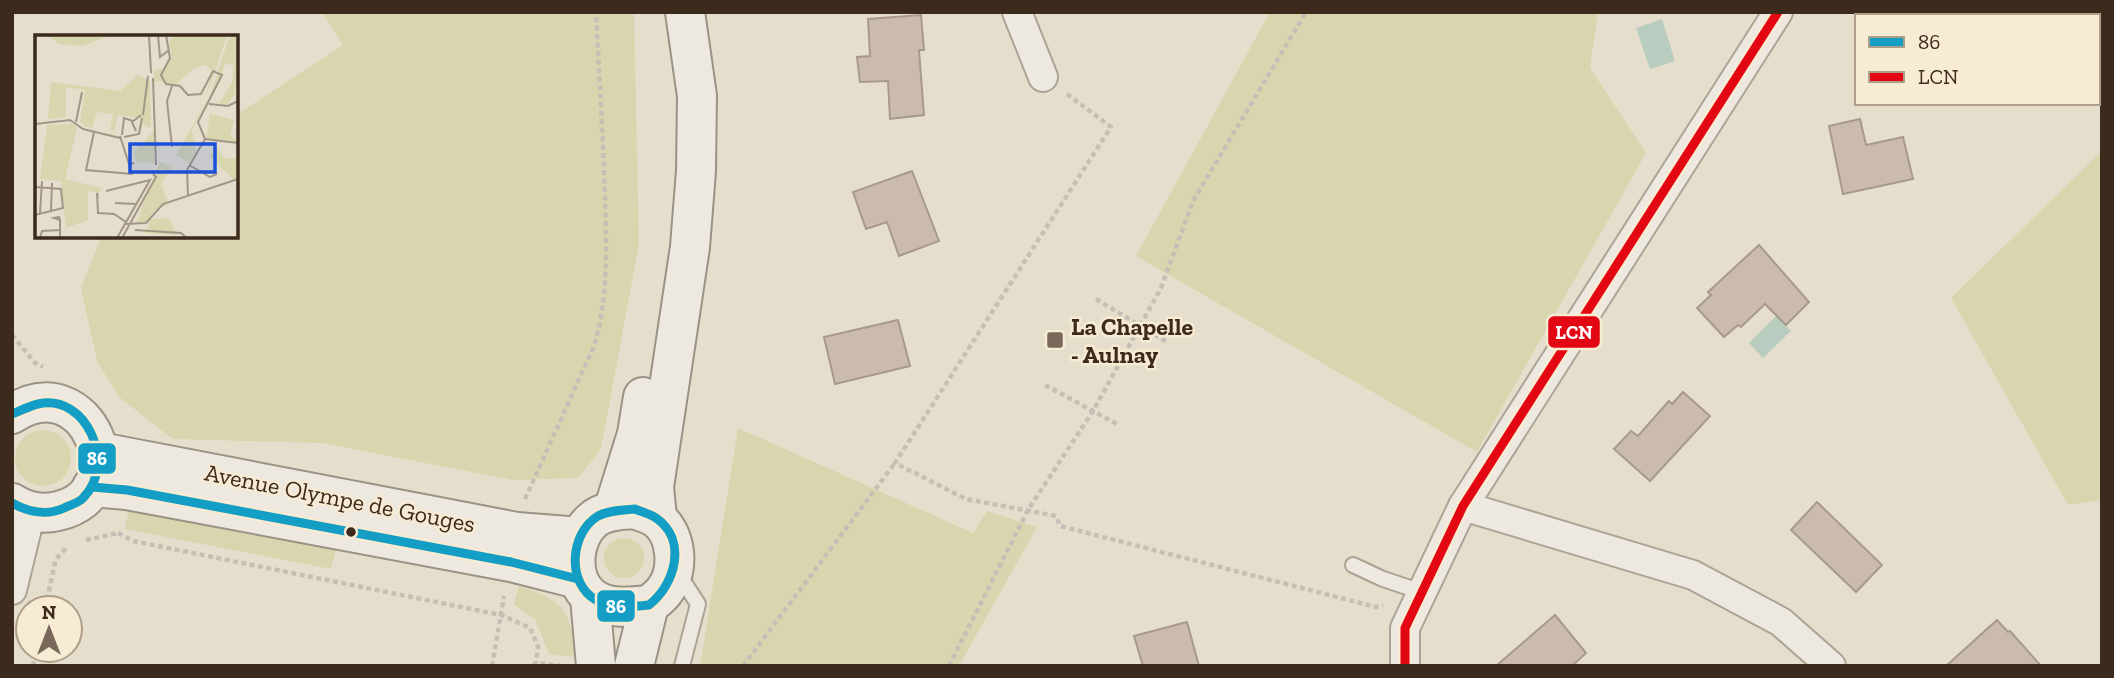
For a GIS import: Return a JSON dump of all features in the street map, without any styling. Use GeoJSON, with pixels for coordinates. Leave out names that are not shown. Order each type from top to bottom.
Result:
{"type":"FeatureCollection","features":[{"type":"Feature","properties":{"kind":"main road"},"geometry":{"type":"LineString","coordinates":[[613,511],[637,434],[666,253],[677,106],[676,12]]}},
{"type":"Feature","properties":{"kind":"main road"},"geometry":{"type":"LineString","coordinates":[[634,666],[649,606],[665,590],[675,568],[674,549],[657,518],[654,487],[690,247],[696,172],[697,96],[685,12]]}},
{"type":"Feature","properties":{"kind":"main road"},"geometry":{"type":"LineString","coordinates":[[13,412],[31,405],[50,403],[68,408],[84,419],[95,434],[96,470],[81,501],[65,510],[48,513],[22,507]]}},
{"type":"Feature","properties":{"kind":"main road","name":"Avenue Olympe de Gouges"},"geometry":{"type":"LineString","coordinates":[[96,470],[517,532],[580,537]]}},
{"type":"Feature","properties":{"kind":"main road","name":"Avenue Olympe de Gouges"},"geometry":{"type":"LineString","coordinates":[[96,470],[127,490],[491,558],[584,588]]}},
{"type":"Feature","properties":{"kind":"main road"},"geometry":{"type":"LineString","coordinates":[[596,666],[584,588],[575,557],[580,537],[594,519],[613,511],[635,509],[657,518]]}},
{"type":"Feature","properties":{"kind":"main road"},"geometry":{"type":"LineString","coordinates":[[584,588],[608,606],[649,606]]}},
{"type":"Feature","properties":{"kind":"street"},"geometry":{"type":"LineString","coordinates":[[1017,12],[1043,77]]}},
{"type":"Feature","properties":{"kind":"street"},"geometry":{"type":"LineString","coordinates":[[1405,666],[1405,628],[1463,506],[1778,12]]}},
{"type":"Feature","properties":{"kind":"street"},"geometry":{"type":"LineString","coordinates":[[1463,506],[1693,575],[1781,622],[1831,666]]}},
{"type":"Feature","properties":{"kind":"street"},"geometry":{"type":"LineString","coordinates":[[12,590],[22,507]]}},
{"type":"Feature","properties":{"kind":"lane"},"geometry":{"type":"LineString","coordinates":[[1353,565],[1382,579],[1422,592]]}},
{"type":"Feature","properties":{"kind":"lane"},"geometry":{"type":"LineString","coordinates":[[675,568],[698,604],[682,666]]}},
{"type":"Feature","properties":{"kind":"path"},"geometry":{"type":"LineString","coordinates":[[522,505],[594,346],[601,322],[607,257],[596,12]]}},
{"type":"Feature","properties":{"kind":"path"},"geometry":{"type":"LineString","coordinates":[[949,666],[1028,510],[1093,411],[1142,326],[1161,288],[1194,201],[1306,12]]}},
{"type":"Feature","properties":{"kind":"path"},"geometry":{"type":"LineString","coordinates":[[743,666],[895,463],[1111,127],[1043,77]]}},
{"type":"Feature","properties":{"kind":"path"},"geometry":{"type":"LineString","coordinates":[[1096,299],[1167,342]]}},
{"type":"Feature","properties":{"kind":"path"},"geometry":{"type":"LineString","coordinates":[[1045,385],[1117,424]]}},
{"type":"Feature","properties":{"kind":"path"},"geometry":{"type":"LineString","coordinates":[[895,463],[966,499],[1056,516],[1060,526],[1377,607],[1422,592]]}},
{"type":"Feature","properties":{"kind":"path"},"geometry":{"type":"LineString","coordinates":[[118,533],[133,541],[501,615],[530,628],[538,647],[535,664],[564,666]]}},
{"type":"Feature","properties":{"kind":"path"},"geometry":{"type":"LineString","coordinates":[[492,666],[505,593]]}},
{"type":"Feature","properties":{"kind":"shaded area"},"geometry":{"type":"Polygon","coordinates":[[[322,12],[634,12],[639,244],[601,449],[578,478],[512,480],[322,443],[173,439],[119,397],[97,361],[81,288],[101,238],[238,238],[238,114],[343,45],[322,12]]]}},
{"type":"Feature","properties":{"kind":"shaded area"},"geometry":{"type":"Polygon","coordinates":[[[1270,12],[1598,12],[1590,68],[1646,153],[1477,452],[1136,256],[1270,12]]]}},
{"type":"Feature","properties":{"kind":"shaded area"},"geometry":{"type":"Polygon","coordinates":[[[1662,19],[1675,61],[1650,69],[1636,28],[1662,19]]]}},
{"type":"Feature","properties":{"kind":"shaded area"},"geometry":{"type":"Polygon","coordinates":[[[2102,151],[2102,500],[2068,505],[1951,298],[2102,151]]]}},
{"type":"Feature","properties":{"kind":"shaded area"},"geometry":{"type":"Polygon","coordinates":[[[1776,316],[1791,331],[1763,358],[1749,343],[1776,316]]]}},
{"type":"Feature","properties":{"kind":"shaded area"},"geometry":{"type":"Polygon","coordinates":[[[738,428],[973,533],[987,511],[1037,527],[959,666],[700,666],[738,428]]]}},
{"type":"Feature","properties":{"kind":"shaded area"},"geometry":{"type":"Polygon","coordinates":[[[37,430],[49,430],[59,434],[67,442],[71,458],[67,474],[59,482],[49,486],[37,486],[27,482],[19,474],[15,464],[15,452],[19,442],[27,434],[37,430]]]}},
{"type":"Feature","properties":{"kind":"shaded area"},"geometry":{"type":"Polygon","coordinates":[[[130,503],[337,545],[331,569],[125,529],[130,503]]]}},
{"type":"Feature","properties":{"kind":"shaded area"},"geometry":{"type":"Polygon","coordinates":[[[624,538],[638,544],[644,558],[638,572],[624,578],[610,572],[604,558],[610,544],[624,538]]]}},
{"type":"Feature","properties":{"kind":"shaded area"},"geometry":{"type":"Polygon","coordinates":[[[519,586],[546,597],[562,609],[571,628],[575,657],[549,654],[535,619],[514,605],[519,586]]]}},
{"type":"Feature","properties":{"kind":"building"},"geometry":{"type":"Polygon","coordinates":[[[921,15],[924,50],[919,50],[924,115],[890,119],[888,81],[860,82],[857,57],[870,56],[868,19],[921,15]]]}},
{"type":"Feature","properties":{"kind":"building"},"geometry":{"type":"Polygon","coordinates":[[[1860,119],[1866,145],[1903,137],[1913,179],[1843,194],[1829,126],[1860,119]]]}},
{"type":"Feature","properties":{"kind":"building"},"geometry":{"type":"Polygon","coordinates":[[[912,171],[939,241],[899,256],[887,222],[866,229],[853,192],[912,171]]]}},
{"type":"Feature","properties":{"kind":"building"},"geometry":{"type":"Polygon","coordinates":[[[1759,245],[1809,302],[1786,325],[1765,304],[1741,327],[1738,325],[1724,337],[1697,308],[1711,295],[1708,292],[1759,245]]]}},
{"type":"Feature","properties":{"kind":"building"},"geometry":{"type":"Polygon","coordinates":[[[898,320],[910,366],[835,384],[824,337],[898,320]]]}},
{"type":"Feature","properties":{"kind":"building"},"geometry":{"type":"Polygon","coordinates":[[[1683,392],[1710,416],[1650,481],[1614,449],[1631,431],[1638,436],[1669,401],[1672,404],[1683,392]]]}},
{"type":"Feature","properties":{"kind":"building"},"geometry":{"type":"Polygon","coordinates":[[[1817,502],[1882,565],[1856,592],[1791,530],[1817,502]]]}},
{"type":"Feature","properties":{"kind":"building"},"geometry":{"type":"Polygon","coordinates":[[[1555,615],[1586,653],[1572,666],[1496,666],[1555,615]]]}},
{"type":"Feature","properties":{"kind":"building"},"geometry":{"type":"Polygon","coordinates":[[[1997,620],[2041,666],[1946,666],[1997,620]]]}},
{"type":"Feature","properties":{"kind":"building"},"geometry":{"type":"Polygon","coordinates":[[[1187,622],[1199,666],[1143,666],[1134,636],[1187,622]]]}},
{"type":"Feature","properties":{"kind":"transit line","name":"LCN"},"geometry":{"type":"LineString","coordinates":[[1405,666],[1405,628],[1463,506],[1778,12]]}},
{"type":"Feature","properties":{"kind":"transit line","name":"86"},"geometry":{"type":"LineString","coordinates":[[12,414],[38,404],[55,404],[70,409],[83,420],[92,434],[97,451],[93,484],[77,503],[51,512],[24,509],[12,503]]}},
{"type":"Feature","properties":{"kind":"transit line","name":"86"},"geometry":{"type":"LineString","coordinates":[[92,487],[127,490],[511,562],[578,579]]}},
{"type":"Feature","properties":{"kind":"transit line","name":"86"},"geometry":{"type":"LineString","coordinates":[[635,509],[656,518],[666,527],[675,550],[671,574],[666,586],[649,605],[608,605],[586,592],[580,582],[576,570],[577,546],[582,534],[598,516],[611,511],[635,509]]}},
{"type":"Feature","properties":{"kind":"place","name":"La Chapelle - Aulnay"},"geometry":{"type":"Point","coordinates":[1055,340]}}]}
